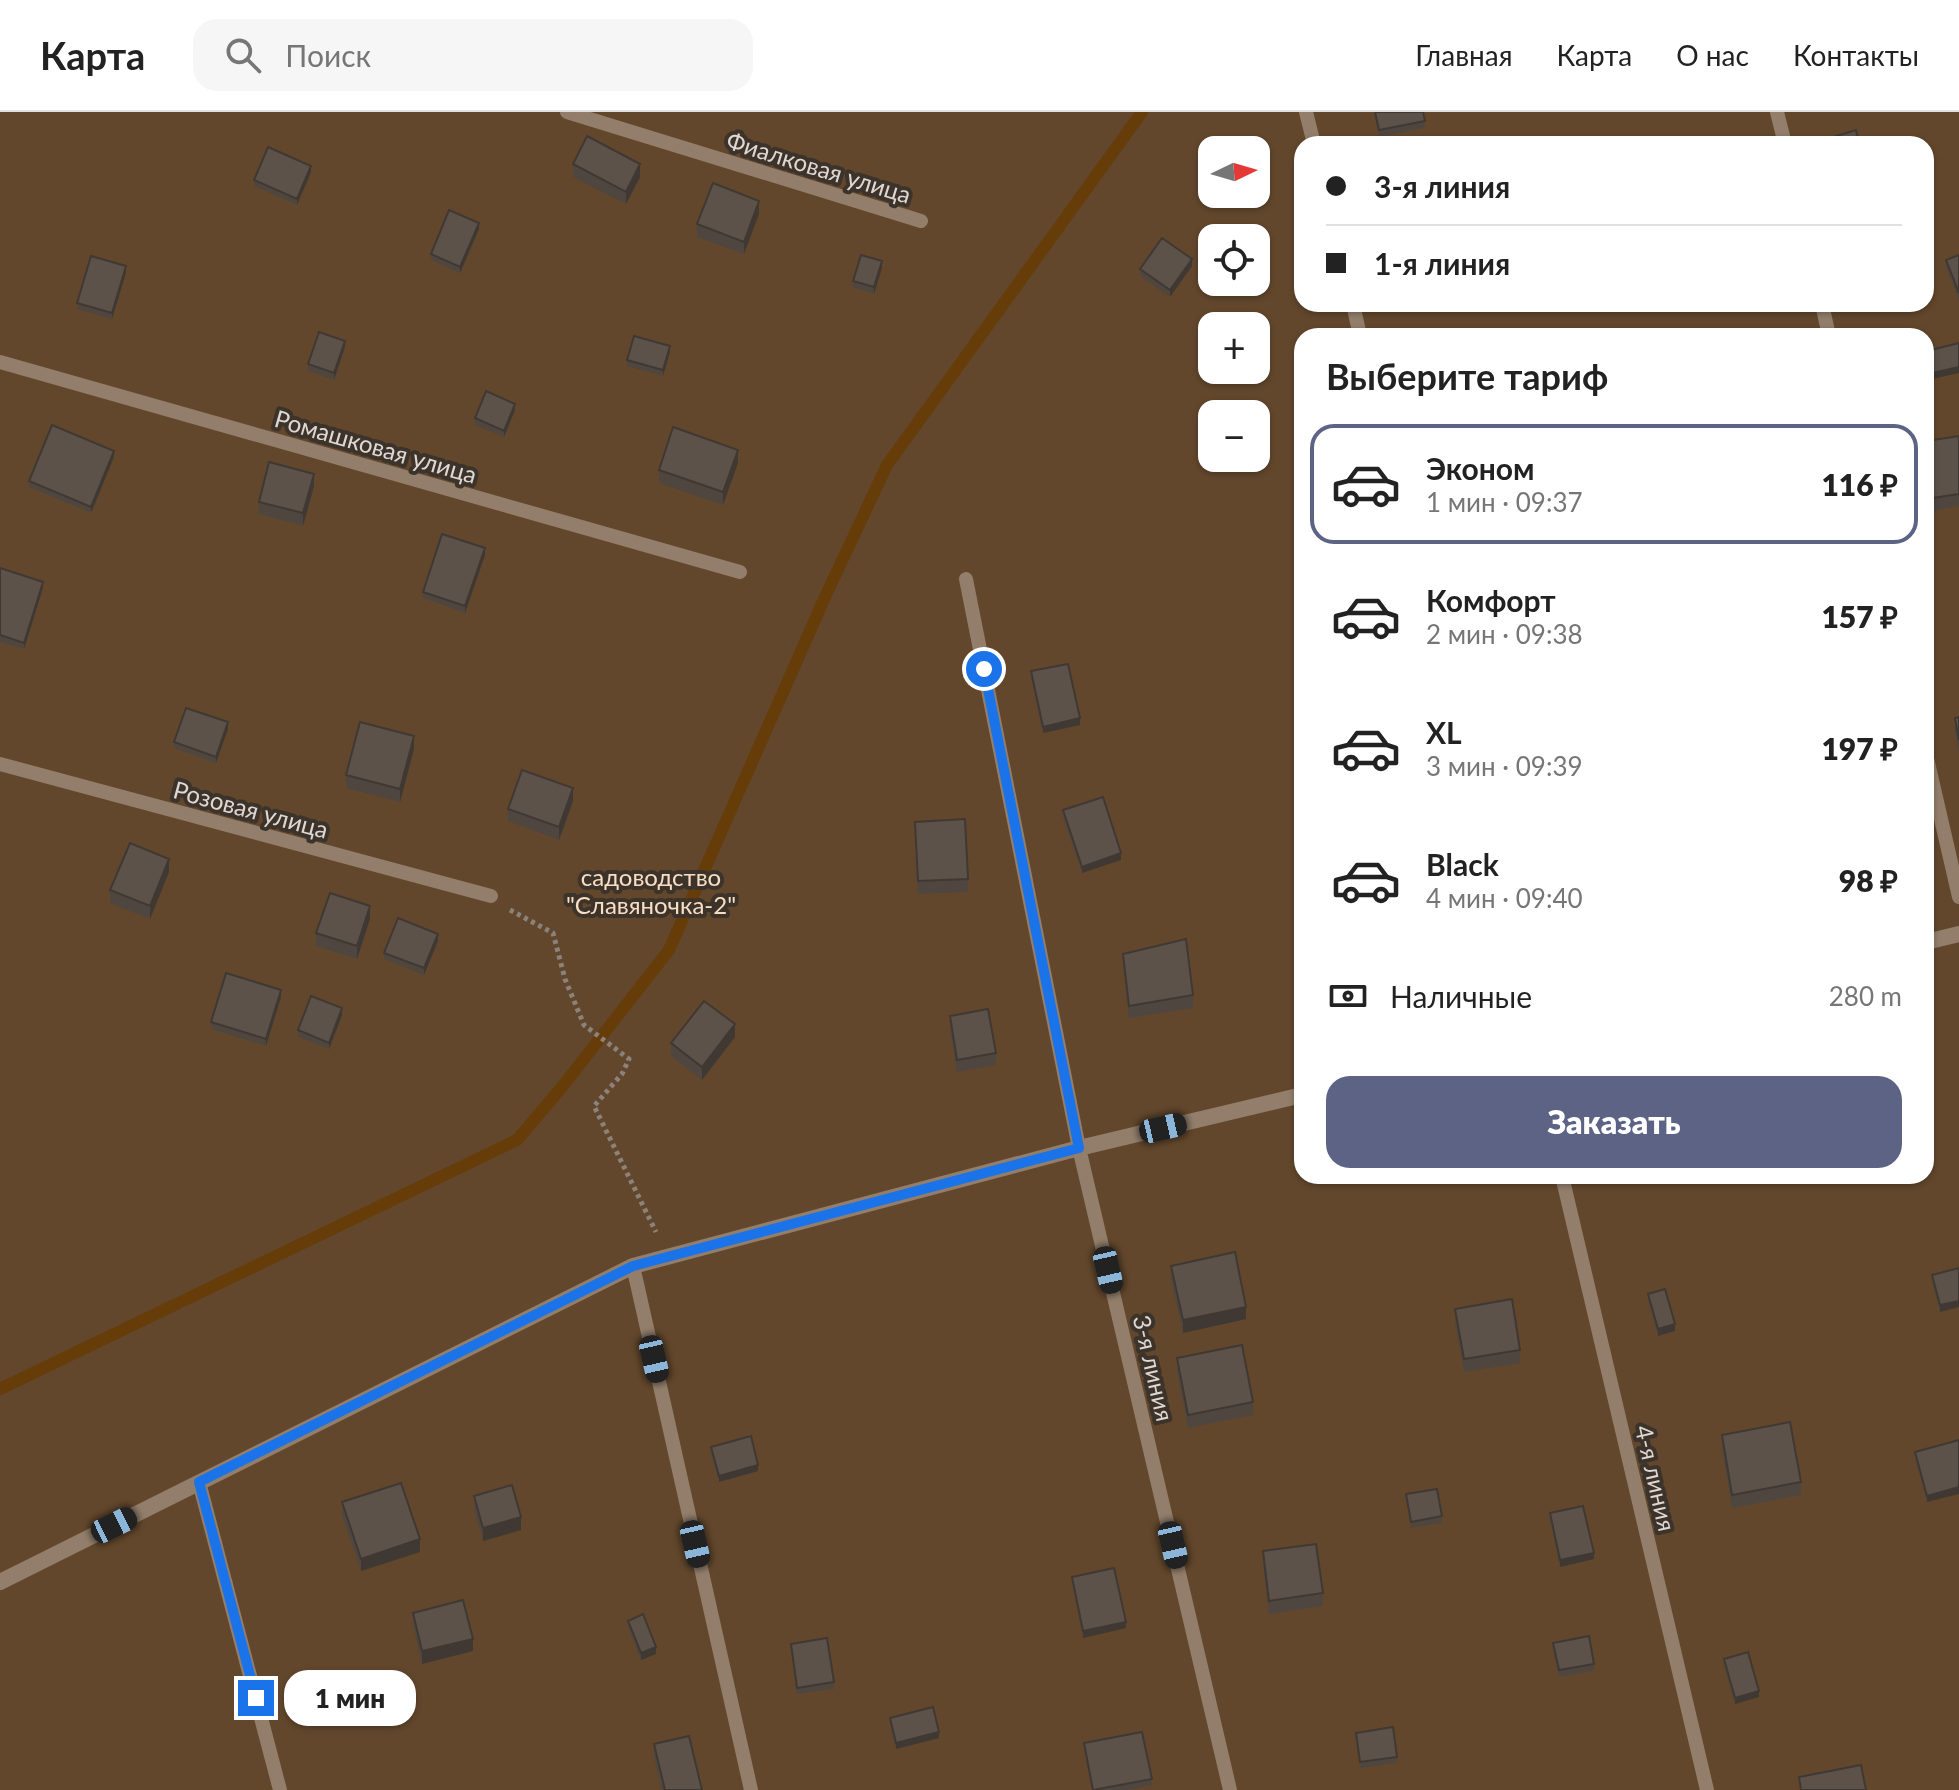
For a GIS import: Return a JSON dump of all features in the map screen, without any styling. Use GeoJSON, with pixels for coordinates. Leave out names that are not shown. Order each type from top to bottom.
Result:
{"type":"FeatureCollection","features":[{"type":"Feature","properties":{"kind":"street"},"geometry":{"type":"LineString","coordinates":[[1934,940],[1959,934]]}},
{"type":"Feature","properties":{"kind":"street"},"geometry":{"type":"LineString","coordinates":[[0,1582],[633,1266],[1079,1148],[1294,1097]]}},
{"type":"Feature","properties":{"kind":"lane","name":"Фиалковая улица"},"geometry":{"type":"LineString","coordinates":[[567,112],[921,221]]}},
{"type":"Feature","properties":{"kind":"lane"},"geometry":{"type":"LineString","coordinates":[[1306,112],[1312,136]]}},
{"type":"Feature","properties":{"kind":"lane"},"geometry":{"type":"LineString","coordinates":[[1777,112],[1783,136]]}},
{"type":"Feature","properties":{"kind":"lane","name":"Ромашковая улица"},"geometry":{"type":"LineString","coordinates":[[0,362],[740,572]]}},
{"type":"Feature","properties":{"kind":"lane","name":"3-я линия"},"geometry":{"type":"LineString","coordinates":[[966,579],[1079,1148],[1230,1790]]}},
{"type":"Feature","properties":{"kind":"lane","name":"Розовая улица"},"geometry":{"type":"LineString","coordinates":[[0,764],[491,896]]}},
{"type":"Feature","properties":{"kind":"lane"},"geometry":{"type":"LineString","coordinates":[[1934,789],[1959,897]]}},
{"type":"Feature","properties":{"kind":"lane","name":"4-я линия"},"geometry":{"type":"LineString","coordinates":[[1564,1184],[1707,1790]]}},
{"type":"Feature","properties":{"kind":"lane"},"geometry":{"type":"LineString","coordinates":[[633,1266],[751,1790]]}},
{"type":"Feature","properties":{"kind":"lane"},"geometry":{"type":"LineString","coordinates":[[199,1482],[280,1790]]}},
{"type":"Feature","properties":{"kind":"path"},"geometry":{"type":"LineString","coordinates":[[491,896],[524,920],[553,933],[565,979],[584,1025],[629,1059],[622,1074],[594,1106],[654,1230],[681,1253]]}},
{"type":"Feature","properties":{"kind":"green space","name":"садоводство \"Славяночка-2\""},"geometry":{"type":"Polygon","coordinates":[[[0,112],[1959,112],[1959,1790],[0,1790],[0,112]]]}},
{"type":"Feature","properties":{"kind":"building"},"geometry":{"type":"Polygon","coordinates":[[[1375,112],[1423,112],[1425,121],[1379,130],[1375,112]]]}},
{"type":"Feature","properties":{"kind":"building"},"geometry":{"type":"Polygon","coordinates":[[[1856,130],[1857,136],[1837,136],[1856,130]]]}},
{"type":"Feature","properties":{"kind":"building"},"geometry":{"type":"Polygon","coordinates":[[[587,136],[640,164],[626,192],[573,164],[587,136]]]}},
{"type":"Feature","properties":{"kind":"building"},"geometry":{"type":"Polygon","coordinates":[[[268,147],[311,166],[297,199],[254,180],[268,147]]]}},
{"type":"Feature","properties":{"kind":"building"},"geometry":{"type":"Polygon","coordinates":[[[713,183],[759,201],[744,242],[697,224],[713,183]]]}},
{"type":"Feature","properties":{"kind":"building"},"geometry":{"type":"Polygon","coordinates":[[[449,210],[479,223],[460,267],[431,254],[449,210]]]}},
{"type":"Feature","properties":{"kind":"building"},"geometry":{"type":"Polygon","coordinates":[[[1162,238],[1192,259],[1170,290],[1140,269],[1162,238]]]}},
{"type":"Feature","properties":{"kind":"building"},"geometry":{"type":"Polygon","coordinates":[[[861,255],[882,261],[874,287],[853,281],[861,255]]]}},
{"type":"Feature","properties":{"kind":"building"},"geometry":{"type":"Polygon","coordinates":[[[1959,255],[1959,293],[1946,260],[1959,255]]]}},
{"type":"Feature","properties":{"kind":"building"},"geometry":{"type":"Polygon","coordinates":[[[91,256],[126,266],[112,313],[77,303],[91,256]]]}},
{"type":"Feature","properties":{"kind":"building"},"geometry":{"type":"Polygon","coordinates":[[[319,332],[345,341],[334,373],[308,364],[319,332]]]}},
{"type":"Feature","properties":{"kind":"building"},"geometry":{"type":"Polygon","coordinates":[[[634,336],[670,346],[663,370],[627,360],[634,336]]]}},
{"type":"Feature","properties":{"kind":"building"},"geometry":{"type":"Polygon","coordinates":[[[1959,343],[1959,367],[1934,373],[1934,349],[1959,343]]]}},
{"type":"Feature","properties":{"kind":"building"},"geometry":{"type":"Polygon","coordinates":[[[486,391],[515,404],[504,431],[475,418],[486,391]]]}},
{"type":"Feature","properties":{"kind":"building"},"geometry":{"type":"Polygon","coordinates":[[[52,425],[114,451],[91,507],[29,481],[52,425]]]}},
{"type":"Feature","properties":{"kind":"building"},"geometry":{"type":"Polygon","coordinates":[[[673,427],[738,450],[723,492],[659,470],[673,427]]]}},
{"type":"Feature","properties":{"kind":"building"},"geometry":{"type":"Polygon","coordinates":[[[1959,436],[1959,494],[1934,498],[1934,440],[1959,436]]]}},
{"type":"Feature","properties":{"kind":"building"},"geometry":{"type":"Polygon","coordinates":[[[269,462],[314,474],[303,513],[259,502],[269,462]]]}},
{"type":"Feature","properties":{"kind":"building"},"geometry":{"type":"Polygon","coordinates":[[[442,534],[485,548],[465,606],[423,592],[442,534]]]}},
{"type":"Feature","properties":{"kind":"building"},"geometry":{"type":"Polygon","coordinates":[[[0,568],[43,582],[24,643],[0,635],[0,568]]]}},
{"type":"Feature","properties":{"kind":"building"},"geometry":{"type":"Polygon","coordinates":[[[1068,664],[1080,718],[1043,727],[1031,671],[1068,664]]]}},
{"type":"Feature","properties":{"kind":"building"},"geometry":{"type":"Polygon","coordinates":[[[186,708],[228,722],[216,757],[174,742],[186,708]]]}},
{"type":"Feature","properties":{"kind":"building"},"geometry":{"type":"Polygon","coordinates":[[[1959,717],[1959,740],[1955,718],[1959,717]]]}},
{"type":"Feature","properties":{"kind":"building"},"geometry":{"type":"Polygon","coordinates":[[[360,722],[414,736],[400,789],[346,775],[360,722]]]}},
{"type":"Feature","properties":{"kind":"building"},"geometry":{"type":"Polygon","coordinates":[[[522,770],[573,788],[559,827],[508,809],[522,770]]]}},
{"type":"Feature","properties":{"kind":"building"},"geometry":{"type":"Polygon","coordinates":[[[1103,797],[1121,853],[1082,867],[1063,810],[1103,797]]]}},
{"type":"Feature","properties":{"kind":"building"},"geometry":{"type":"Polygon","coordinates":[[[965,819],[968,879],[918,881],[915,822],[965,819]]]}},
{"type":"Feature","properties":{"kind":"building"},"geometry":{"type":"Polygon","coordinates":[[[130,843],[169,859],[150,906],[110,890],[130,843]]]}},
{"type":"Feature","properties":{"kind":"building"},"geometry":{"type":"Polygon","coordinates":[[[330,893],[370,906],[357,946],[316,933],[330,893]]]}},
{"type":"Feature","properties":{"kind":"building"},"geometry":{"type":"Polygon","coordinates":[[[398,918],[438,934],[424,968],[384,953],[398,918]]]}},
{"type":"Feature","properties":{"kind":"building"},"geometry":{"type":"Polygon","coordinates":[[[1186,939],[1193,995],[1129,1006],[1123,954],[1186,939]]]}},
{"type":"Feature","properties":{"kind":"building"},"geometry":{"type":"Polygon","coordinates":[[[226,973],[281,990],[266,1039],[211,1022],[226,973]]]}},
{"type":"Feature","properties":{"kind":"building"},"geometry":{"type":"Polygon","coordinates":[[[311,996],[342,1008],[329,1043],[298,1030],[311,996]]]}},
{"type":"Feature","properties":{"kind":"building"},"geometry":{"type":"Polygon","coordinates":[[[704,1001],[735,1024],[702,1067],[671,1043],[704,1001]]]}},
{"type":"Feature","properties":{"kind":"building"},"geometry":{"type":"Polygon","coordinates":[[[988,1009],[996,1053],[957,1060],[950,1016],[988,1009]]]}},
{"type":"Feature","properties":{"kind":"building"},"geometry":{"type":"Polygon","coordinates":[[[1235,1252],[1246,1307],[1183,1320],[1171,1266],[1235,1252]]]}},
{"type":"Feature","properties":{"kind":"building"},"geometry":{"type":"Polygon","coordinates":[[[1959,1268],[1959,1301],[1940,1305],[1932,1275],[1959,1268]]]}},
{"type":"Feature","properties":{"kind":"building"},"geometry":{"type":"Polygon","coordinates":[[[1665,1289],[1675,1324],[1658,1329],[1648,1294],[1665,1289]]]}},
{"type":"Feature","properties":{"kind":"building"},"geometry":{"type":"Polygon","coordinates":[[[1512,1299],[1520,1350],[1464,1359],[1455,1309],[1512,1299]]]}},
{"type":"Feature","properties":{"kind":"building"},"geometry":{"type":"Polygon","coordinates":[[[1242,1345],[1253,1402],[1188,1415],[1177,1358],[1242,1345]]]}},
{"type":"Feature","properties":{"kind":"building"},"geometry":{"type":"Polygon","coordinates":[[[1790,1422],[1801,1482],[1732,1495],[1722,1435],[1790,1422]]]}},
{"type":"Feature","properties":{"kind":"building"},"geometry":{"type":"Polygon","coordinates":[[[751,1436],[758,1465],[719,1476],[711,1447],[751,1436]]]}},
{"type":"Feature","properties":{"kind":"building"},"geometry":{"type":"Polygon","coordinates":[[[1959,1440],[1959,1487],[1927,1496],[1915,1452],[1959,1440]]]}},
{"type":"Feature","properties":{"kind":"building"},"geometry":{"type":"Polygon","coordinates":[[[401,1483],[420,1539],[361,1559],[342,1502],[401,1483]]]}},
{"type":"Feature","properties":{"kind":"building"},"geometry":{"type":"Polygon","coordinates":[[[512,1485],[521,1517],[483,1528],[474,1496],[512,1485]]]}},
{"type":"Feature","properties":{"kind":"building"},"geometry":{"type":"Polygon","coordinates":[[[1437,1489],[1442,1516],[1411,1522],[1406,1494],[1437,1489]]]}},
{"type":"Feature","properties":{"kind":"building"},"geometry":{"type":"Polygon","coordinates":[[[1583,1506],[1594,1553],[1560,1560],[1550,1513],[1583,1506]]]}},
{"type":"Feature","properties":{"kind":"building"},"geometry":{"type":"Polygon","coordinates":[[[1316,1544],[1323,1593],[1269,1601],[1263,1551],[1316,1544]]]}},
{"type":"Feature","properties":{"kind":"building"},"geometry":{"type":"Polygon","coordinates":[[[1114,1568],[1126,1622],[1083,1631],[1072,1577],[1114,1568]]]}},
{"type":"Feature","properties":{"kind":"building"},"geometry":{"type":"Polygon","coordinates":[[[463,1600],[473,1639],[422,1651],[413,1613],[463,1600]]]}},
{"type":"Feature","properties":{"kind":"building"},"geometry":{"type":"Polygon","coordinates":[[[643,1614],[656,1647],[641,1653],[628,1621],[643,1614]]]}},
{"type":"Feature","properties":{"kind":"building"},"geometry":{"type":"Polygon","coordinates":[[[1589,1636],[1594,1664],[1559,1670],[1553,1643],[1589,1636]]]}},
{"type":"Feature","properties":{"kind":"building"},"geometry":{"type":"Polygon","coordinates":[[[827,1638],[834,1682],[797,1688],[791,1644],[827,1638]]]}},
{"type":"Feature","properties":{"kind":"building"},"geometry":{"type":"Polygon","coordinates":[[[1748,1652],[1759,1691],[1735,1698],[1724,1659],[1748,1652]]]}},
{"type":"Feature","properties":{"kind":"building"},"geometry":{"type":"Polygon","coordinates":[[[933,1707],[939,1732],[896,1743],[890,1718],[933,1707]]]}},
{"type":"Feature","properties":{"kind":"building"},"geometry":{"type":"Polygon","coordinates":[[[1393,1727],[1397,1757],[1360,1762],[1356,1733],[1393,1727]]]}},
{"type":"Feature","properties":{"kind":"building"},"geometry":{"type":"Polygon","coordinates":[[[1142,1732],[1152,1779],[1093,1790],[1084,1743],[1142,1732]]]}},
{"type":"Feature","properties":{"kind":"building"},"geometry":{"type":"Polygon","coordinates":[[[689,1736],[702,1790],[665,1790],[654,1744],[689,1736]]]}},
{"type":"Feature","properties":{"kind":"building"},"geometry":{"type":"Polygon","coordinates":[[[1861,1765],[1866,1790],[1801,1790],[1799,1777],[1861,1765]]]}},
{"type":"Feature","properties":{"kind":"waterway"},"geometry":{"type":"LineString","coordinates":[[0,1389],[517,1140],[669,950],[825,597],[887,465],[1142,112]]}},
{"type":"Feature","properties":{"kind":"route"},"geometry":{"type":"LineString","coordinates":[[256,1698],[199,1482],[633,1266],[1079,1148],[984,669]]}}]}
